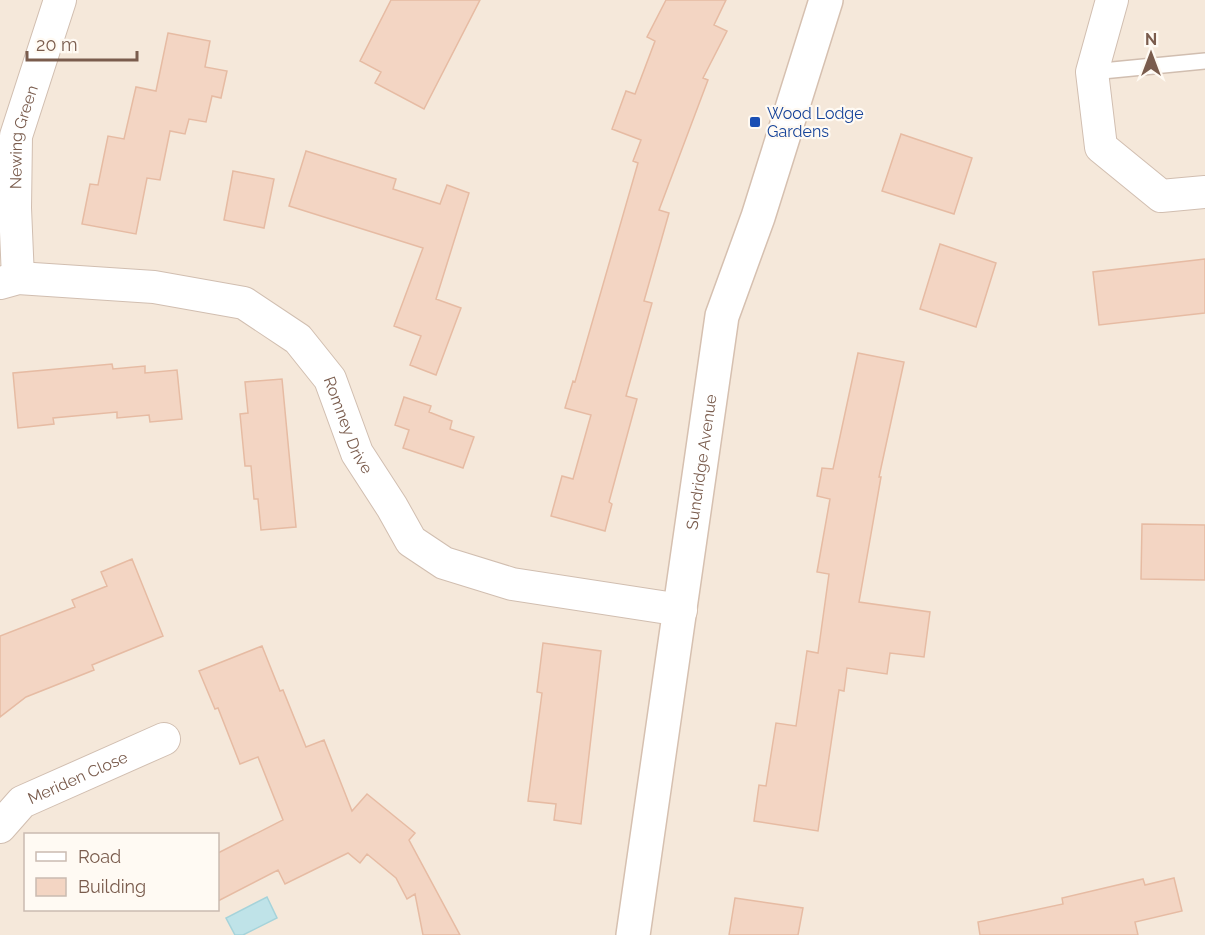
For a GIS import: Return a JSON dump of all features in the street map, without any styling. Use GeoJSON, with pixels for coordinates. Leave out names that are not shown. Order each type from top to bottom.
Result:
{"type":"FeatureCollection","features":[{"type":"Feature","properties":{"kind":"street","name":"Newing Green"},"geometry":{"type":"LineString","coordinates":[[9,281],[15,208],[16,136],[60,0]]}},
{"type":"Feature","properties":{"kind":"street","name":"Sundridge Avenue"},"geometry":{"type":"LineString","coordinates":[[633,935],[722,316],[758,217],[826,0]]}},
{"type":"Feature","properties":{"kind":"street"},"geometry":{"type":"LineString","coordinates":[[1112,0],[1092,72],[1101,147],[1161,196],[1205,192]]}},
{"type":"Feature","properties":{"kind":"street","name":"Romney Drive"},"geometry":{"type":"LineString","coordinates":[[9,281],[154,287],[244,303],[298,339],[330,380],[357,453],[411,541],[444,563],[512,584],[681,610]]}},
{"type":"Feature","properties":{"kind":"street","name":"Meriden Close"},"geometry":{"type":"LineString","coordinates":[[0,827],[22,802],[164,739]]}},
{"type":"Feature","properties":{"kind":"lane"},"geometry":{"type":"LineString","coordinates":[[1092,72],[1205,62]]}},
{"type":"Feature","properties":{"kind":"shaded area"},"geometry":{"type":"Polygon","coordinates":[[[0,0],[1205,0],[1205,935],[0,935],[0,0]]]}},
{"type":"Feature","properties":{"kind":"water"},"geometry":{"type":"Polygon","coordinates":[[[267,897],[277,918],[243,935],[235,935],[226,918],[267,897]]]}},
{"type":"Feature","properties":{"kind":"building"},"geometry":{"type":"Polygon","coordinates":[[[391,0],[480,0],[424,109],[375,83],[381,72],[360,61],[391,0]]]}},
{"type":"Feature","properties":{"kind":"building"},"geometry":{"type":"Polygon","coordinates":[[[666,0],[726,0],[714,25],[727,31],[703,78],[708,80],[659,210],[669,213],[644,301],[652,303],[626,396],[637,399],[609,502],[612,504],[605,531],[551,516],[562,476],[573,479],[591,415],[565,408],[573,381],[575,382],[638,163],[633,161],[641,140],[612,129],[626,91],[635,94],[655,41],[647,37],[666,0]]]}},
{"type":"Feature","properties":{"kind":"building"},"geometry":{"type":"Polygon","coordinates":[[[168,33],[210,41],[205,67],[227,71],[221,98],[212,96],[206,122],[189,119],[185,134],[170,131],[160,180],[147,178],[136,234],[82,224],[90,184],[98,185],[108,136],[124,139],[136,87],[156,91],[168,33]]]}},
{"type":"Feature","properties":{"kind":"building"},"geometry":{"type":"Polygon","coordinates":[[[901,134],[972,158],[954,214],[882,191],[901,134]]]}},
{"type":"Feature","properties":{"kind":"building"},"geometry":{"type":"Polygon","coordinates":[[[306,151],[396,179],[393,189],[440,204],[447,185],[469,193],[436,299],[461,308],[436,375],[410,365],[421,336],[394,326],[423,248],[289,206],[306,151]]]}},
{"type":"Feature","properties":{"kind":"building"},"geometry":{"type":"Polygon","coordinates":[[[233,171],[274,179],[264,228],[224,220],[233,171]]]}},
{"type":"Feature","properties":{"kind":"building"},"geometry":{"type":"Polygon","coordinates":[[[940,244],[996,263],[976,327],[920,309],[940,244]]]}},
{"type":"Feature","properties":{"kind":"building"},"geometry":{"type":"Polygon","coordinates":[[[1205,259],[1205,313],[1099,325],[1093,272],[1205,259]]]}},
{"type":"Feature","properties":{"kind":"building"},"geometry":{"type":"Polygon","coordinates":[[[858,353],[904,362],[879,477],[881,477],[859,602],[930,612],[924,657],[890,653],[887,674],[847,668],[844,691],[839,690],[818,831],[754,821],[759,785],[766,786],[776,723],[796,726],[807,651],[818,653],[829,574],[817,572],[830,499],[817,496],[822,468],[833,469],[858,353]]]}},
{"type":"Feature","properties":{"kind":"building"},"geometry":{"type":"Polygon","coordinates":[[[112,364],[113,369],[145,366],[145,373],[177,370],[182,419],[150,422],[149,415],[117,418],[117,412],[53,418],[54,424],[18,428],[13,373],[112,364]]]}},
{"type":"Feature","properties":{"kind":"building"},"geometry":{"type":"Polygon","coordinates":[[[282,379],[296,527],[261,530],[258,499],[254,499],[251,466],[245,466],[240,414],[248,413],[245,382],[282,379]]]}},
{"type":"Feature","properties":{"kind":"building"},"geometry":{"type":"Polygon","coordinates":[[[404,397],[431,406],[429,412],[452,421],[450,429],[474,437],[463,468],[403,448],[409,430],[395,425],[404,397]]]}},
{"type":"Feature","properties":{"kind":"building"},"geometry":{"type":"Polygon","coordinates":[[[1142,524],[1205,525],[1205,580],[1141,579],[1142,524]]]}},
{"type":"Feature","properties":{"kind":"building"},"geometry":{"type":"Polygon","coordinates":[[[132,559],[163,636],[92,665],[94,670],[26,697],[0,717],[0,636],[75,607],[72,600],[107,586],[101,572],[132,559]]]}},
{"type":"Feature","properties":{"kind":"building"},"geometry":{"type":"Polygon","coordinates":[[[543,643],[601,651],[581,824],[554,820],[556,804],[528,801],[542,693],[537,692],[543,643]]]}},
{"type":"Feature","properties":{"kind":"building"},"geometry":{"type":"Polygon","coordinates":[[[262,646],[306,747],[324,740],[352,811],[367,794],[415,833],[409,840],[460,935],[423,935],[415,894],[407,899],[396,878],[367,854],[360,863],[348,853],[285,884],[278,870],[219,900],[219,852],[283,820],[258,757],[240,764],[218,708],[215,709],[199,671],[262,646]]]}},
{"type":"Feature","properties":{"kind":"building"},"geometry":{"type":"Polygon","coordinates":[[[1174,878],[1182,911],[1135,922],[1138,935],[980,935],[978,922],[1063,904],[1062,898],[1143,879],[1145,885],[1174,878]]]}},
{"type":"Feature","properties":{"kind":"building"},"geometry":{"type":"Polygon","coordinates":[[[735,898],[803,908],[798,935],[729,935],[735,898]]]}},
{"type":"Feature","properties":{"kind":"place","name":"Wood Lodge Gardens"},"geometry":{"type":"Point","coordinates":[755,122]}}]}
